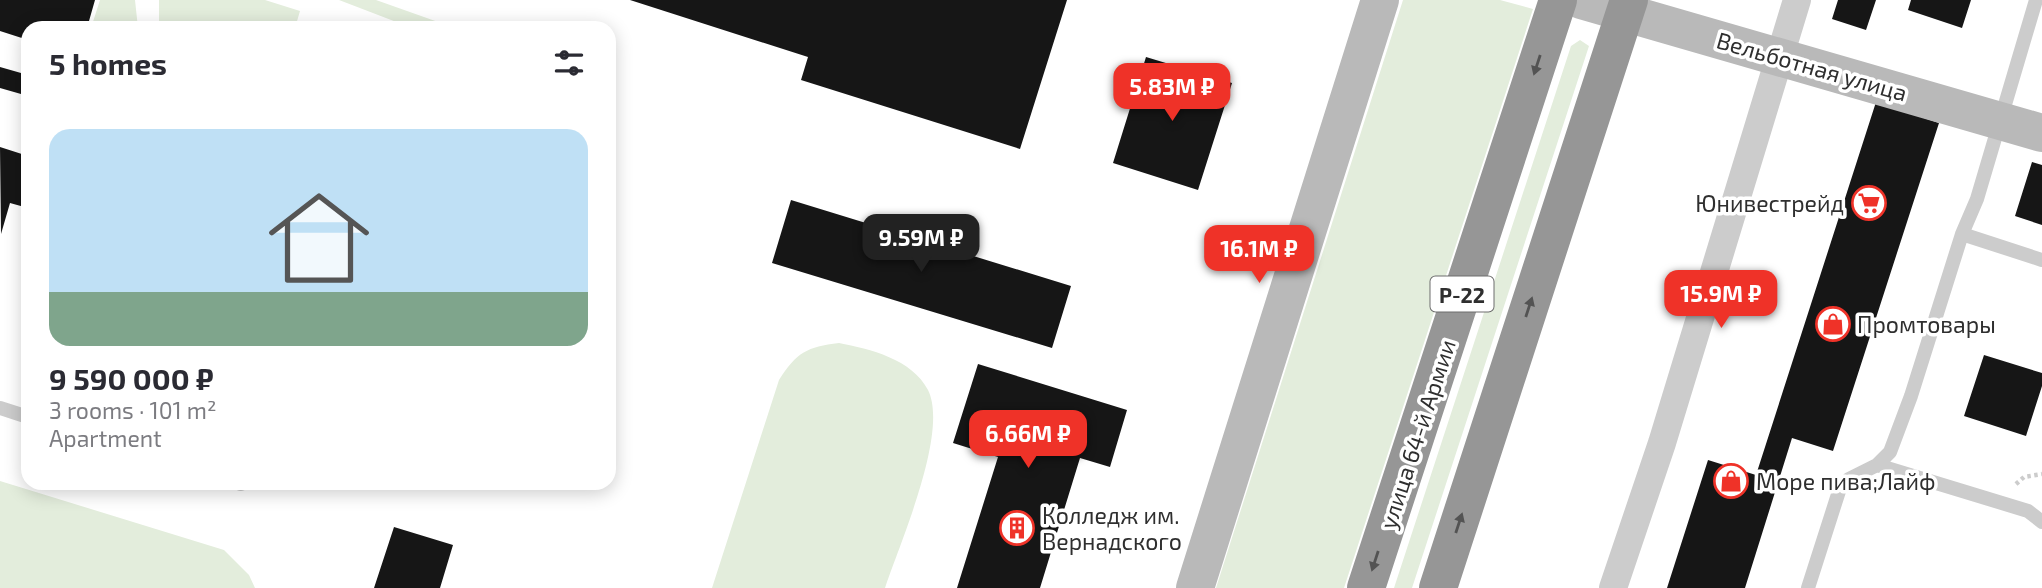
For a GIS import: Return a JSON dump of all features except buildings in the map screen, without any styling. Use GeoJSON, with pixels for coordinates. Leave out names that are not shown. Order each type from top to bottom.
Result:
{"type":"FeatureCollection","features":[{"type":"Feature","properties":{"kind":"highway","name":"улица 64-й Армии"},"geometry":{"type":"LineString","coordinates":[[1366,588],[1558,0]]}},
{"type":"Feature","properties":{"kind":"highway","name":"Р-22"},"geometry":{"type":"LineString","coordinates":[[1438,588],[1627,7]]}},
{"type":"Feature","properties":{"kind":"street"},"geometry":{"type":"LineString","coordinates":[[1195,588],[1380,0]]}},
{"type":"Feature","properties":{"kind":"street","name":"Вельботная улица"},"geometry":{"type":"LineString","coordinates":[[1581,0],[1627,7],[1779,56],[2042,133]]}},
{"type":"Feature","properties":{"kind":"street"},"geometry":{"type":"LineString","coordinates":[[1613,588],[1662,443],[1797,0]]}},
{"type":"Feature","properties":{"kind":"lane"},"geometry":{"type":"LineString","coordinates":[[1808,588],[1839,488],[1857,474],[1877,465],[1890,452],[1912,396],[2036,0]]}},
{"type":"Feature","properties":{"kind":"lane"},"geometry":{"type":"LineString","coordinates":[[1962,234],[2042,260]]}},
{"type":"Feature","properties":{"kind":"lane"},"geometry":{"type":"LineString","coordinates":[[0,408],[21,415]]}},
{"type":"Feature","properties":{"kind":"lane"},"geometry":{"type":"LineString","coordinates":[[1877,465],[2028,511],[2042,522]]}},
{"type":"Feature","properties":{"kind":"green space"},"geometry":{"type":"Polygon","coordinates":[[[100,0],[135,0],[137,21],[93,21],[100,0]]]}},
{"type":"Feature","properties":{"kind":"green space"},"geometry":{"type":"Polygon","coordinates":[[[159,0],[265,0],[300,11],[297,21],[159,21],[159,0]]]}},
{"type":"Feature","properties":{"kind":"green space"},"geometry":{"type":"Polygon","coordinates":[[[339,0],[376,0],[435,21],[394,21],[339,0]]]}},
{"type":"Feature","properties":{"kind":"green space"},"geometry":{"type":"Polygon","coordinates":[[[1403,0],[1500,0],[1533,9],[1344,588],[1216,588],[1403,0]]]}},
{"type":"Feature","properties":{"kind":"green space"},"geometry":{"type":"Polygon","coordinates":[[[1580,40],[1589,46],[1412,588],[1394,588],[1571,46],[1580,40]]]}},
{"type":"Feature","properties":{"kind":"green space"},"geometry":{"type":"Polygon","coordinates":[[[839,343],[877,352],[912,370],[928,390],[933,409],[928,459],[911,517],[885,588],[712,588],[779,380],[791,363],[804,352],[839,343]]]}},
{"type":"Feature","properties":{"kind":"green space"},"geometry":{"type":"Polygon","coordinates":[[[0,481],[21,487],[21,490],[29,490],[224,550],[249,575],[255,588],[0,588],[0,481]]]}},
{"type":"Feature","properties":{"kind":"place","name":"Юнивестрейд"},"geometry":{"type":"Point","coordinates":[1869,203]}},
{"type":"Feature","properties":{"kind":"place","name":"Промтовары"},"geometry":{"type":"Point","coordinates":[1833,324]}},
{"type":"Feature","properties":{"kind":"place","name":"Море пива;Лайф"},"geometry":{"type":"Point","coordinates":[1731,481]}},
{"type":"Feature","properties":{"kind":"place","name":"Колледж им. Вернадского"},"geometry":{"type":"Point","coordinates":[1017,528]}}]}
